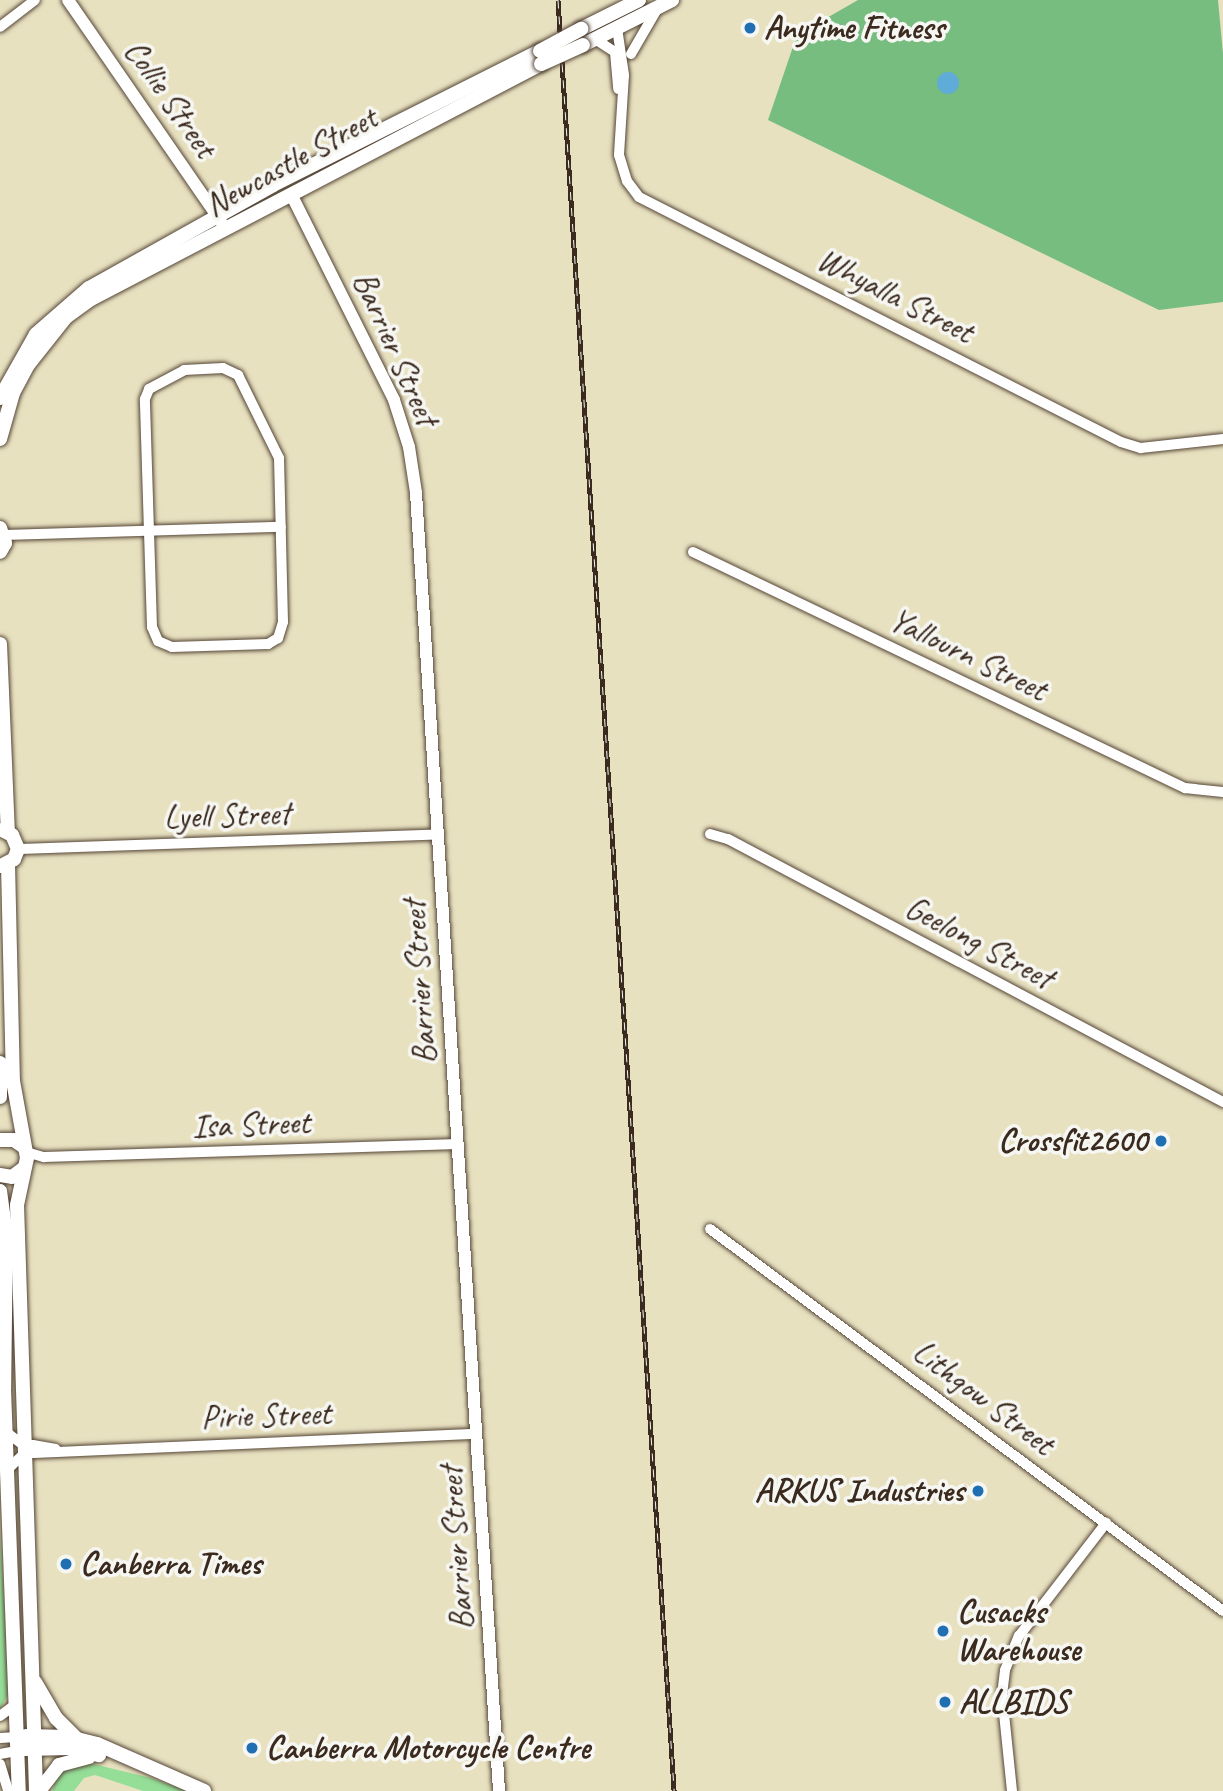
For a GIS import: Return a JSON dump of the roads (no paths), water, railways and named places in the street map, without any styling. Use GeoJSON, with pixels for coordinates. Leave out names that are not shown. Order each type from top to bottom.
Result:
{"type":"FeatureCollection","features":[{"type":"Feature","properties":{"kind":"main road","name":"Newcastle Street"},"geometry":{"type":"LineString","coordinates":[[0,398],[23,354],[60,309],[89,288],[357,141],[540,57],[589,42],[639,0]]}},
{"type":"Feature","properties":{"kind":"main road","name":"Newcastle Street"},"geometry":{"type":"LineString","coordinates":[[0,439],[13,393],[28,365],[66,317],[292,196],[540,57],[581,29],[666,3]]}},
{"type":"Feature","properties":{"kind":"main road"},"geometry":{"type":"LineString","coordinates":[[240,204],[280,191],[292,196],[302,179],[357,141]]}},
{"type":"Feature","properties":{"kind":"main road"},"geometry":{"type":"LineString","coordinates":[[0,552],[2,532]]}},
{"type":"Feature","properties":{"kind":"main road"},"geometry":{"type":"LineString","coordinates":[[0,644],[4,830],[18,849],[4,865],[13,1081],[25,1158],[17,1205],[27,1449],[31,1674],[38,1791]]}},
{"type":"Feature","properties":{"kind":"main road"},"geometry":{"type":"LineString","coordinates":[[0,1063],[0,1097]]}},
{"type":"Feature","properties":{"kind":"main road"},"geometry":{"type":"LineString","coordinates":[[0,1140],[14,1140],[25,1158]]}},
{"type":"Feature","properties":{"kind":"main road"},"geometry":{"type":"LineString","coordinates":[[0,1175],[12,1177],[25,1158]]}},
{"type":"Feature","properties":{"kind":"main road"},"geometry":{"type":"LineString","coordinates":[[0,1191],[6,1235],[2,1381],[19,1791]]}},
{"type":"Feature","properties":{"kind":"main road"},"geometry":{"type":"LineString","coordinates":[[31,1674],[56,1718],[77,1739]]}},
{"type":"Feature","properties":{"kind":"main road"},"geometry":{"type":"LineString","coordinates":[[17,1744],[77,1739],[156,1767],[204,1791]]}},
{"type":"Feature","properties":{"kind":"main road"},"geometry":{"type":"LineString","coordinates":[[34,1742],[101,1756],[204,1791]]}},
{"type":"Feature","properties":{"kind":"main road"},"geometry":{"type":"LineString","coordinates":[[38,1791],[50,1772],[63,1763],[101,1756]]}},
{"type":"Feature","properties":{"kind":"street"},"geometry":{"type":"LineString","coordinates":[[0,27],[35,0]]}},
{"type":"Feature","properties":{"kind":"street","name":"Collie Street"},"geometry":{"type":"LineString","coordinates":[[68,0],[227,230]]}},
{"type":"Feature","properties":{"kind":"street","name":"Whyalla Street"},"geometry":{"type":"LineString","coordinates":[[666,3],[644,24],[624,75],[618,147],[623,172],[632,189],[655,207],[1121,442],[1141,448],[1223,439]]}},
{"type":"Feature","properties":{"kind":"street"},"geometry":{"type":"LineString","coordinates":[[617,20],[631,54]]}},
{"type":"Feature","properties":{"kind":"street","name":"Whyalla Street"},"geometry":{"type":"LineString","coordinates":[[617,20],[624,75]]}},
{"type":"Feature","properties":{"kind":"street","name":"Whyalla Street"},"geometry":{"type":"LineString","coordinates":[[589,42],[615,52],[621,105]]}},
{"type":"Feature","properties":{"kind":"street","name":"Barrier Street"},"geometry":{"type":"LineString","coordinates":[[292,196],[394,400],[409,447],[439,834],[499,1791]]}},
{"type":"Feature","properties":{"kind":"street"},"geometry":{"type":"LineString","coordinates":[[201,368],[234,372],[276,448],[283,622],[278,638],[259,645],[172,647],[154,635],[150,531],[146,393],[184,370],[201,368]]}},
{"type":"Feature","properties":{"kind":"street"},"geometry":{"type":"LineString","coordinates":[[2,532],[281,527]]}},
{"type":"Feature","properties":{"kind":"street","name":"Yallourn Street"},"geometry":{"type":"LineString","coordinates":[[693,552],[1185,788],[1223,792]]}},
{"type":"Feature","properties":{"kind":"street","name":"Lyell Street"},"geometry":{"type":"LineString","coordinates":[[18,849],[439,834]]}},
{"type":"Feature","properties":{"kind":"street","name":"Geelong Street"},"geometry":{"type":"LineString","coordinates":[[710,834],[728,839],[1223,1102]]}},
{"type":"Feature","properties":{"kind":"street","name":"Isa Street"},"geometry":{"type":"LineString","coordinates":[[25,1158],[458,1144]]}},
{"type":"Feature","properties":{"kind":"street","name":"Lithgow Street"},"geometry":{"type":"LineString","coordinates":[[709,1229],[1223,1611]]}},
{"type":"Feature","properties":{"kind":"street"},"geometry":{"type":"LineString","coordinates":[[2,1381],[24,1381]]}},
{"type":"Feature","properties":{"kind":"street"},"geometry":{"type":"LineString","coordinates":[[4,1427],[27,1449],[7,1470]]}},
{"type":"Feature","properties":{"kind":"street","name":"Pirie Street"},"geometry":{"type":"LineString","coordinates":[[27,1449],[33,1445],[56,1449],[477,1434]]}},
{"type":"Feature","properties":{"kind":"street"},"geometry":{"type":"LineString","coordinates":[[1012,1791],[1002,1695],[1005,1670],[1019,1636],[1106,1523]]}},
{"type":"Feature","properties":{"kind":"street"},"geometry":{"type":"LineString","coordinates":[[0,1716],[16,1704]]}},
{"type":"Feature","properties":{"kind":"street"},"geometry":{"type":"LineString","coordinates":[[0,1738],[17,1744]]}},
{"type":"Feature","properties":{"kind":"street"},"geometry":{"type":"LineString","coordinates":[[0,1754],[17,1744]]}},
{"type":"Feature","properties":{"kind":"street"},"geometry":{"type":"LineString","coordinates":[[0,1764],[8,1791]]}},
{"type":"Feature","properties":{"kind":"water"},"geometry":{"type":"Polygon","coordinates":[[[944,72],[952,72],[959,79],[959,87],[952,94],[944,94],[937,87],[937,79],[944,72]]]}},
{"type":"Feature","properties":{"kind":"railway"},"geometry":{"type":"LineString","coordinates":[[558,0],[674,1791]]}},
{"type":"Feature","properties":{"kind":"place","name":"Anytime Fitness"},"geometry":{"type":"Point","coordinates":[750,28]}},
{"type":"Feature","properties":{"kind":"place","name":"Crossfit2600"},"geometry":{"type":"Point","coordinates":[1161,1141]}},
{"type":"Feature","properties":{"kind":"place","name":"ARKUS Industries"},"geometry":{"type":"Point","coordinates":[978,1491]}},
{"type":"Feature","properties":{"kind":"place","name":"Canberra Times"},"geometry":{"type":"Point","coordinates":[66,1564]}},
{"type":"Feature","properties":{"kind":"place","name":"Cusacks Warehouse"},"geometry":{"type":"Point","coordinates":[943,1631]}},
{"type":"Feature","properties":{"kind":"place","name":"ALLBIDS"},"geometry":{"type":"Point","coordinates":[945,1702]}},
{"type":"Feature","properties":{"kind":"place","name":"Canberra Motorcycle Centre"},"geometry":{"type":"Point","coordinates":[252,1748]}}]}
